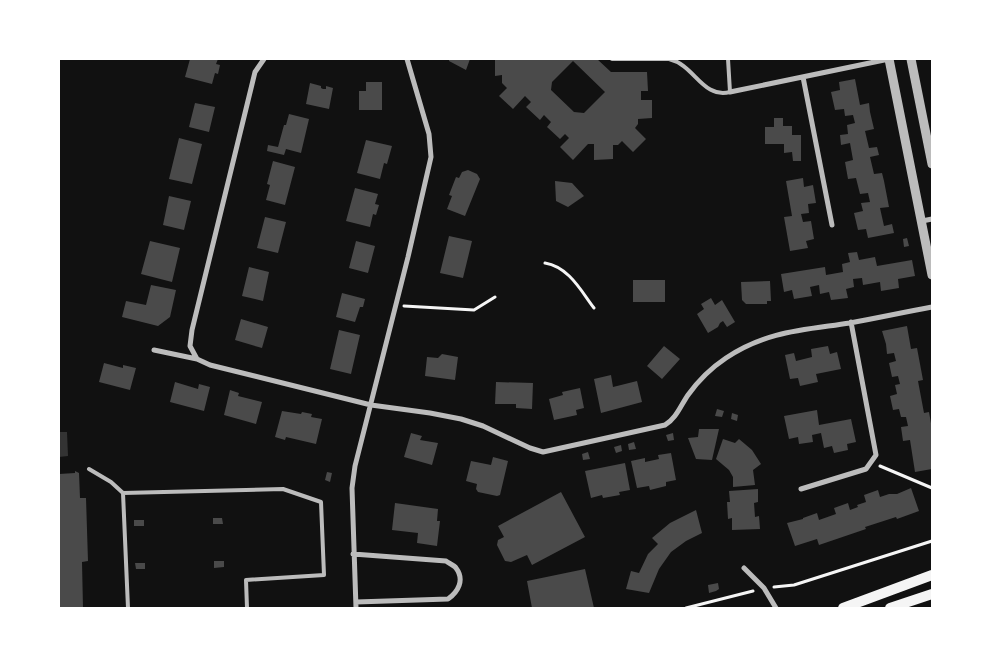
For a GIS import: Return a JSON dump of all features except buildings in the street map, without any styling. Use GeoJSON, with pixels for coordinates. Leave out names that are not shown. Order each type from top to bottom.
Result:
{"type":"FeatureCollection","features":[{"type":"Feature","properties":{"kind":"main road"},"geometry":{"type":"LineString","coordinates":[[843,608],[932,574]]}},
{"type":"Feature","properties":{"kind":"main road"},"geometry":{"type":"LineString","coordinates":[[890,608],[932,594]]}},
{"type":"Feature","properties":{"kind":"street"},"geometry":{"type":"LineString","coordinates":[[197,360],[190,346],[192,330],[251,85],[255,72],[264,59]]}},
{"type":"Feature","properties":{"kind":"street"},"geometry":{"type":"LineString","coordinates":[[353,554],[446,561],[456,568],[461,580],[457,593],[448,599],[356,605],[353,554],[353,476],[431,157],[429,134],[407,59]]}},
{"type":"Feature","properties":{"kind":"street"},"geometry":{"type":"LineString","coordinates":[[730,92],[889,59],[932,275]]}},
{"type":"Feature","properties":{"kind":"street"},"geometry":{"type":"LineString","coordinates":[[911,59],[932,164]]}},
{"type":"Feature","properties":{"kind":"street"},"geometry":{"type":"LineString","coordinates":[[803,77],[832,225]]}},
{"type":"Feature","properties":{"kind":"street"},"geometry":{"type":"LineString","coordinates":[[922,221],[932,219]]}},
{"type":"Feature","properties":{"kind":"street"},"geometry":{"type":"LineString","coordinates":[[154,350],[197,360],[210,366],[371,405],[461,419],[538,452],[550,452],[665,425],[673,419],[688,395],[706,374],[725,358],[765,338],[783,333],[932,307]]}},
{"type":"Feature","properties":{"kind":"street"},"geometry":{"type":"LineString","coordinates":[[801,489],[866,469],[876,455],[852,322]]}},
{"type":"Feature","properties":{"kind":"street"},"geometry":{"type":"LineString","coordinates":[[744,568],[764,588],[776,608]]}},
{"type":"Feature","properties":{"kind":"lane"},"geometry":{"type":"LineString","coordinates":[[612,59],[669,59],[678,61],[712,92],[721,94],[730,92],[728,59]]}},
{"type":"Feature","properties":{"kind":"lane"},"geometry":{"type":"LineString","coordinates":[[89,469],[111,482],[124,493],[283,489],[321,502],[324,575],[246,580],[247,608]]}},
{"type":"Feature","properties":{"kind":"lane"},"geometry":{"type":"LineString","coordinates":[[124,493],[128,608]]}},
{"type":"Feature","properties":{"kind":"path"},"geometry":{"type":"LineString","coordinates":[[545,263],[556,266],[567,273],[594,308]]}},
{"type":"Feature","properties":{"kind":"path"},"geometry":{"type":"LineString","coordinates":[[396,306],[474,310],[495,297]]}},
{"type":"Feature","properties":{"kind":"path"},"geometry":{"type":"LineString","coordinates":[[870,462],[932,488]]}},
{"type":"Feature","properties":{"kind":"path"},"geometry":{"type":"LineString","coordinates":[[686,608],[764,588],[794,585],[932,541]]}},
{"type":"Feature","properties":{"kind":"shaded area"},"geometry":{"type":"Polygon","coordinates":[[[59,432],[67,432],[68,456],[59,457],[59,432]]]}}]}
